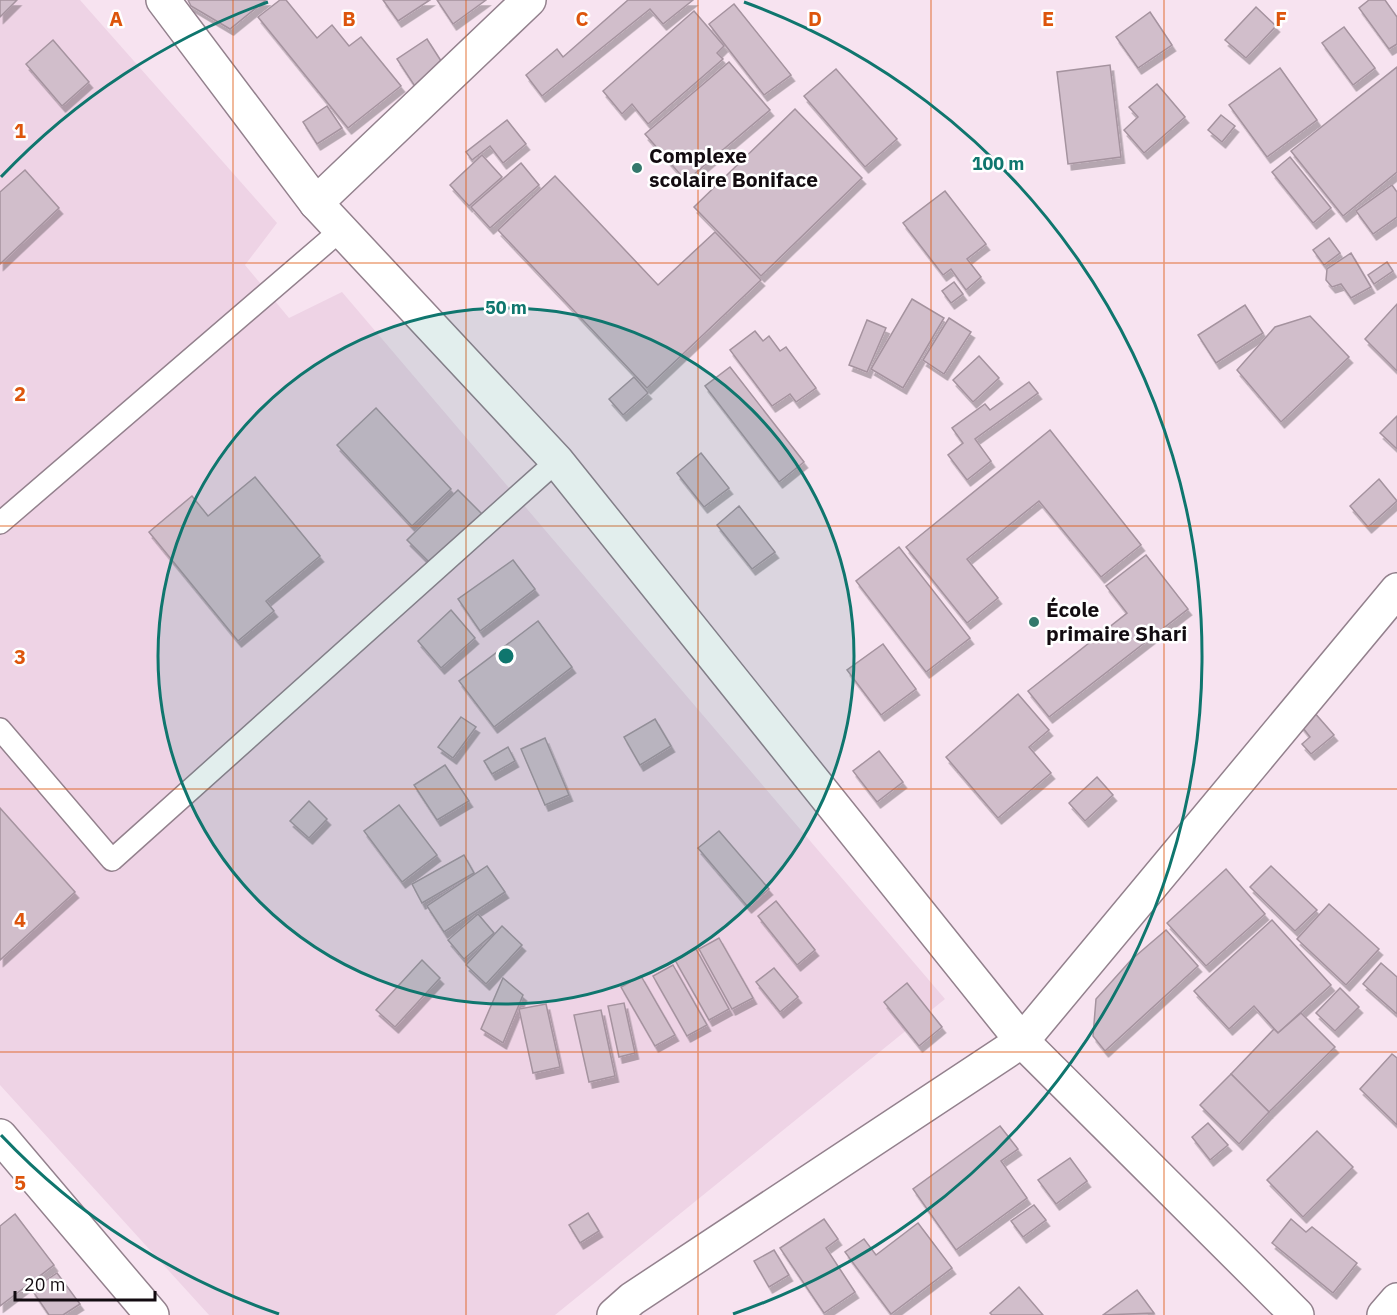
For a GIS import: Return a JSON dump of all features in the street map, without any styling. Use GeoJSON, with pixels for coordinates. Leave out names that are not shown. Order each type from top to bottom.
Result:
{"type":"FeatureCollection","features":[{"type":"Feature","properties":{"kind":"street"},"geometry":{"type":"LineString","coordinates":[[163,0],[316,204],[342,229],[557,461],[1022,1041],[1297,1315]]}},
{"type":"Feature","properties":{"kind":"street"},"geometry":{"type":"LineString","coordinates":[[316,204],[529,0]]}},
{"type":"Feature","properties":{"kind":"street"},"geometry":{"type":"LineString","coordinates":[[631,1310],[1022,1041],[1397,590]]}},
{"type":"Feature","properties":{"kind":"street"},"geometry":{"type":"LineString","coordinates":[[0,1136],[152,1315]]}},
{"type":"Feature","properties":{"kind":"street"},"geometry":{"type":"LineString","coordinates":[[1384,1315],[1397,1300]]}},
{"type":"Feature","properties":{"kind":"lane"},"geometry":{"type":"LineString","coordinates":[[0,523],[342,229]]}},
{"type":"Feature","properties":{"kind":"lane"},"geometry":{"type":"LineString","coordinates":[[0,729],[112,860],[557,461]]}},
{"type":"Feature","properties":{"kind":"shaded area"},"geometry":{"type":"Polygon","coordinates":[[[0,0],[80,0],[277,223],[245,265],[289,318],[342,292],[945,999],[555,1315],[209,1315],[0,1085],[0,0]]]}},
{"type":"Feature","properties":{"kind":"building"},"geometry":{"type":"Polygon","coordinates":[[[0,0],[17,0],[0,17],[0,0]]]}},
{"type":"Feature","properties":{"kind":"building"},"geometry":{"type":"Polygon","coordinates":[[[188,0],[266,0],[230,29],[191,6],[188,0]]]}},
{"type":"Feature","properties":{"kind":"building"},"geometry":{"type":"Polygon","coordinates":[[[280,0],[286,0],[317,38],[332,25],[349,46],[361,37],[401,86],[348,128],[258,17],[280,0]]]}},
{"type":"Feature","properties":{"kind":"building"},"geometry":{"type":"Polygon","coordinates":[[[383,0],[430,0],[398,21],[383,0]]]}},
{"type":"Feature","properties":{"kind":"building"},"geometry":{"type":"Polygon","coordinates":[[[437,0],[486,0],[453,24],[437,0]]]}},
{"type":"Feature","properties":{"kind":"building"},"geometry":{"type":"Polygon","coordinates":[[[628,0],[693,0],[663,24],[650,9],[542,96],[526,75],[557,49],[563,57],[628,0]]]}},
{"type":"Feature","properties":{"kind":"building"},"geometry":{"type":"Polygon","coordinates":[[[1369,0],[1385,0],[1397,17],[1397,44],[1389,49],[1359,8],[1369,0]]]}},
{"type":"Feature","properties":{"kind":"building"},"geometry":{"type":"Polygon","coordinates":[[[734,4],[791,75],[764,95],[709,24],[734,4]]]}},
{"type":"Feature","properties":{"kind":"building"},"geometry":{"type":"Polygon","coordinates":[[[1256,7],[1276,26],[1246,58],[1225,40],[1256,7]]]}},
{"type":"Feature","properties":{"kind":"building"},"geometry":{"type":"Polygon","coordinates":[[[694,11],[724,46],[717,53],[723,59],[648,124],[632,104],[622,114],[603,91],[694,11]]]}},
{"type":"Feature","properties":{"kind":"building"},"geometry":{"type":"Polygon","coordinates":[[[1150,12],[1172,45],[1138,68],[1116,37],[1150,12]]]}},
{"type":"Feature","properties":{"kind":"building"},"geometry":{"type":"Polygon","coordinates":[[[1344,27],[1375,68],[1353,85],[1322,43],[1344,27]]]}},
{"type":"Feature","properties":{"kind":"building"},"geometry":{"type":"Polygon","coordinates":[[[427,39],[450,75],[420,94],[397,59],[427,39]]]}},
{"type":"Feature","properties":{"kind":"building"},"geometry":{"type":"Polygon","coordinates":[[[53,40],[89,82],[62,106],[26,64],[53,40]]]}},
{"type":"Feature","properties":{"kind":"building"},"geometry":{"type":"Polygon","coordinates":[[[729,62],[770,110],[686,181],[645,134],[729,62]]]}},
{"type":"Feature","properties":{"kind":"building"},"geometry":{"type":"Polygon","coordinates":[[[1110,65],[1121,157],[1068,164],[1057,72],[1110,65]]]}},
{"type":"Feature","properties":{"kind":"building"},"geometry":{"type":"Polygon","coordinates":[[[1397,67],[1397,172],[1343,216],[1291,151],[1397,67]]]}},
{"type":"Feature","properties":{"kind":"building"},"geometry":{"type":"Polygon","coordinates":[[[1280,68],[1317,120],[1267,157],[1229,105],[1280,68]]]}},
{"type":"Feature","properties":{"kind":"building"},"geometry":{"type":"Polygon","coordinates":[[[836,69],[897,139],[865,167],[804,96],[836,69]]]}},
{"type":"Feature","properties":{"kind":"building"},"geometry":{"type":"Polygon","coordinates":[[[1157,84],[1185,117],[1144,153],[1124,130],[1138,117],[1129,107],[1157,84]]]}},
{"type":"Feature","properties":{"kind":"building"},"geometry":{"type":"Polygon","coordinates":[[[327,106],[342,128],[317,144],[303,122],[327,106]]]}},
{"type":"Feature","properties":{"kind":"building"},"geometry":{"type":"Polygon","coordinates":[[[795,109],[862,178],[761,276],[694,207],[795,109]]]}},
{"type":"Feature","properties":{"kind":"building"},"geometry":{"type":"Polygon","coordinates":[[[1221,115],[1235,126],[1222,142],[1208,130],[1221,115]]]}},
{"type":"Feature","properties":{"kind":"building"},"geometry":{"type":"Polygon","coordinates":[[[507,120],[526,144],[503,163],[490,146],[472,160],[466,152],[507,120]]]}},
{"type":"Feature","properties":{"kind":"building"},"geometry":{"type":"Polygon","coordinates":[[[482,155],[502,177],[469,206],[450,185],[482,155]]]}},
{"type":"Feature","properties":{"kind":"building"},"geometry":{"type":"Polygon","coordinates":[[[1290,157],[1331,208],[1313,223],[1272,172],[1290,157]]]}},
{"type":"Feature","properties":{"kind":"building"},"geometry":{"type":"Polygon","coordinates":[[[521,163],[539,185],[490,228],[471,207],[521,163]]]}},
{"type":"Feature","properties":{"kind":"building"},"geometry":{"type":"Polygon","coordinates":[[[25,170],[59,208],[0,264],[0,192],[25,170]]]}},
{"type":"Feature","properties":{"kind":"building"},"geometry":{"type":"Polygon","coordinates":[[[555,176],[658,285],[715,232],[761,280],[647,388],[498,230],[555,176]]]}},
{"type":"Feature","properties":{"kind":"building"},"geometry":{"type":"Polygon","coordinates":[[[1392,185],[1397,192],[1397,217],[1373,234],[1356,211],[1392,185]]]}},
{"type":"Feature","properties":{"kind":"building"},"geometry":{"type":"Polygon","coordinates":[[[945,191],[986,244],[967,259],[981,277],[966,290],[951,269],[943,275],[903,223],[945,191]]]}},
{"type":"Feature","properties":{"kind":"building"},"geometry":{"type":"Polygon","coordinates":[[[1329,238],[1340,253],[1324,265],[1313,250],[1329,238]]]}},
{"type":"Feature","properties":{"kind":"building"},"geometry":{"type":"Polygon","coordinates":[[[1351,253],[1371,287],[1351,298],[1341,284],[1332,287],[1326,280],[1327,269],[1351,253]]]}},
{"type":"Feature","properties":{"kind":"building"},"geometry":{"type":"Polygon","coordinates":[[[1387,262],[1393,271],[1374,284],[1368,275],[1387,262]]]}},
{"type":"Feature","properties":{"kind":"building"},"geometry":{"type":"Polygon","coordinates":[[[954,282],[963,294],[951,303],[942,291],[954,282]]]}},
{"type":"Feature","properties":{"kind":"building"},"geometry":{"type":"Polygon","coordinates":[[[912,299],[944,318],[903,388],[871,369],[912,299]]]}},
{"type":"Feature","properties":{"kind":"building"},"geometry":{"type":"Polygon","coordinates":[[[1397,304],[1397,371],[1365,339],[1397,304]]]}},
{"type":"Feature","properties":{"kind":"building"},"geometry":{"type":"Polygon","coordinates":[[[1245,305],[1263,333],[1216,363],[1198,335],[1245,305]]]}},
{"type":"Feature","properties":{"kind":"building"},"geometry":{"type":"Polygon","coordinates":[[[1310,316],[1349,357],[1281,422],[1237,370],[1275,327],[1310,316]]]}},
{"type":"Feature","properties":{"kind":"building"},"geometry":{"type":"Polygon","coordinates":[[[949,318],[971,332],[944,374],[923,360],[949,318]]]}},
{"type":"Feature","properties":{"kind":"building"},"geometry":{"type":"Polygon","coordinates":[[[867,320],[886,328],[867,372],[849,365],[867,320]]]}},
{"type":"Feature","properties":{"kind":"building"},"geometry":{"type":"Polygon","coordinates":[[[755,331],[763,341],[769,336],[780,351],[786,347],[816,388],[796,402],[790,394],[772,406],[730,350],[755,331]]]}},
{"type":"Feature","properties":{"kind":"building"},"geometry":{"type":"Polygon","coordinates":[[[979,356],[999,378],[973,402],[953,380],[979,356]]]}},
{"type":"Feature","properties":{"kind":"building"},"geometry":{"type":"Polygon","coordinates":[[[730,367],[804,462],[779,482],[705,386],[730,367]]]}},
{"type":"Feature","properties":{"kind":"building"},"geometry":{"type":"Polygon","coordinates":[[[634,377],[648,393],[623,415],[609,399],[634,377]]]}},
{"type":"Feature","properties":{"kind":"building"},"geometry":{"type":"Polygon","coordinates":[[[1029,382],[1038,393],[975,439],[991,461],[967,480],[948,455],[963,443],[952,428],[985,404],[990,410],[1029,382]]]}},
{"type":"Feature","properties":{"kind":"building"},"geometry":{"type":"Polygon","coordinates":[[[376,408],[451,489],[412,526],[337,445],[376,408]]]}},
{"type":"Feature","properties":{"kind":"building"},"geometry":{"type":"Polygon","coordinates":[[[1397,416],[1397,449],[1380,433],[1397,416]]]}},
{"type":"Feature","properties":{"kind":"building"},"geometry":{"type":"Polygon","coordinates":[[[1050,430],[1141,545],[1101,577],[1039,501],[967,559],[998,598],[967,623],[906,547],[1050,430]]]}},
{"type":"Feature","properties":{"kind":"building"},"geometry":{"type":"Polygon","coordinates":[[[701,453],[729,488],[704,507],[677,473],[701,453]]]}},
{"type":"Feature","properties":{"kind":"building"},"geometry":{"type":"Polygon","coordinates":[[[255,477],[320,556],[266,601],[274,611],[238,641],[149,532],[192,496],[208,516],[255,477]]]}},
{"type":"Feature","properties":{"kind":"building"},"geometry":{"type":"Polygon","coordinates":[[[1379,479],[1397,501],[1368,527],[1350,506],[1379,479]]]}},
{"type":"Feature","properties":{"kind":"building"},"geometry":{"type":"Polygon","coordinates":[[[458,490],[485,517],[435,568],[407,540],[458,490]]]}},
{"type":"Feature","properties":{"kind":"building"},"geometry":{"type":"Polygon","coordinates":[[[739,506],[775,552],[752,569],[717,525],[739,506]]]}},
{"type":"Feature","properties":{"kind":"building"},"geometry":{"type":"Polygon","coordinates":[[[899,547],[970,638],[926,672],[856,581],[899,547]]]}},
{"type":"Feature","properties":{"kind":"building"},"geometry":{"type":"Polygon","coordinates":[[[1146,555],[1188,609],[1049,717],[1028,691],[1127,613],[1106,586],[1146,555]]]}},
{"type":"Feature","properties":{"kind":"building"},"geometry":{"type":"Polygon","coordinates":[[[513,560],[535,589],[480,631],[458,599],[513,560]]]}},
{"type":"Feature","properties":{"kind":"building"},"geometry":{"type":"Polygon","coordinates":[[[451,610],[475,638],[441,668],[418,641],[451,610]]]}},
{"type":"Feature","properties":{"kind":"building"},"geometry":{"type":"Polygon","coordinates":[[[538,621],[572,667],[494,727],[459,681],[538,621]]]}},
{"type":"Feature","properties":{"kind":"building"},"geometry":{"type":"Polygon","coordinates":[[[883,644],[916,689],[881,715],[847,670],[883,644]]]}},
{"type":"Feature","properties":{"kind":"building"},"geometry":{"type":"Polygon","coordinates":[[[1018,694],[1049,730],[1029,747],[1051,773],[998,818],[946,757],[1018,694]]]}},
{"type":"Feature","properties":{"kind":"building"},"geometry":{"type":"Polygon","coordinates":[[[1313,711],[1334,735],[1311,754],[1302,744],[1310,737],[1299,723],[1313,711]]]}},
{"type":"Feature","properties":{"kind":"building"},"geometry":{"type":"Polygon","coordinates":[[[461,717],[476,727],[453,758],[438,747],[461,717]]]}},
{"type":"Feature","properties":{"kind":"building"},"geometry":{"type":"Polygon","coordinates":[[[655,719],[671,746],[640,765],[624,737],[655,719]]]}},
{"type":"Feature","properties":{"kind":"building"},"geometry":{"type":"Polygon","coordinates":[[[545,738],[569,795],[545,805],[521,749],[545,738]]]}},
{"type":"Feature","properties":{"kind":"building"},"geometry":{"type":"Polygon","coordinates":[[[508,747],[515,761],[492,774],[484,761],[508,747]]]}},
{"type":"Feature","properties":{"kind":"building"},"geometry":{"type":"Polygon","coordinates":[[[879,751],[903,782],[877,802],[853,771],[879,751]]]}},
{"type":"Feature","properties":{"kind":"building"},"geometry":{"type":"Polygon","coordinates":[[[445,765],[469,801],[437,820],[414,785],[445,765]]]}},
{"type":"Feature","properties":{"kind":"building"},"geometry":{"type":"Polygon","coordinates":[[[1097,777],[1113,795],[1085,821],[1069,803],[1097,777]]]}},
{"type":"Feature","properties":{"kind":"building"},"geometry":{"type":"Polygon","coordinates":[[[309,801],[327,819],[309,838],[290,821],[309,801]]]}},
{"type":"Feature","properties":{"kind":"building"},"geometry":{"type":"Polygon","coordinates":[[[399,805],[437,855],[402,882],[364,831],[399,805]]]}},
{"type":"Feature","properties":{"kind":"building"},"geometry":{"type":"Polygon","coordinates":[[[0,808],[75,892],[0,960],[0,808]]]}},
{"type":"Feature","properties":{"kind":"building"},"geometry":{"type":"Polygon","coordinates":[[[719,831],[769,889],[748,907],[698,848],[719,831]]]}},
{"type":"Feature","properties":{"kind":"building"},"geometry":{"type":"Polygon","coordinates":[[[464,855],[474,873],[422,903],[412,884],[464,855]]]}},
{"type":"Feature","properties":{"kind":"building"},"geometry":{"type":"Polygon","coordinates":[[[487,866],[505,892],[444,932],[427,906],[487,866]]]}},
{"type":"Feature","properties":{"kind":"building"},"geometry":{"type":"Polygon","coordinates":[[[1271,866],[1317,910],[1295,931],[1250,887],[1271,866]]]}},
{"type":"Feature","properties":{"kind":"building"},"geometry":{"type":"Polygon","coordinates":[[[1226,869],[1265,914],[1206,966],[1167,923],[1226,869]]]}},
{"type":"Feature","properties":{"kind":"building"},"geometry":{"type":"Polygon","coordinates":[[[776,901],[815,950],[797,965],[758,916],[776,901]]]}},
{"type":"Feature","properties":{"kind":"building"},"geometry":{"type":"Polygon","coordinates":[[[1329,904],[1379,949],[1346,985],[1297,939],[1329,904]]]}},
{"type":"Feature","properties":{"kind":"building"},"geometry":{"type":"Polygon","coordinates":[[[478,914],[494,933],[464,959],[448,940],[478,914]]]}},
{"type":"Feature","properties":{"kind":"building"},"geometry":{"type":"Polygon","coordinates":[[[1272,920],[1331,985],[1278,1033],[1254,1006],[1229,1029],[1194,991],[1272,920]]]}},
{"type":"Feature","properties":{"kind":"building"},"geometry":{"type":"Polygon","coordinates":[[[502,926],[522,945],[486,984],[466,965],[502,926]]]}},
{"type":"Feature","properties":{"kind":"building"},"geometry":{"type":"Polygon","coordinates":[[[1166,930],[1198,966],[1105,1051],[1093,1036],[1096,999],[1131,960],[1166,930]]]}},
{"type":"Feature","properties":{"kind":"building"},"geometry":{"type":"Polygon","coordinates":[[[719,938],[753,998],[732,1009],[699,949],[719,938]]]}},
{"type":"Feature","properties":{"kind":"building"},"geometry":{"type":"Polygon","coordinates":[[[696,949],[729,1009],[709,1020],[675,960],[696,949]]]}},
{"type":"Feature","properties":{"kind":"building"},"geometry":{"type":"Polygon","coordinates":[[[422,960],[440,978],[395,1027],[376,1010],[422,960]]]}},
{"type":"Feature","properties":{"kind":"building"},"geometry":{"type":"Polygon","coordinates":[[[1381,963],[1397,977],[1397,1014],[1363,984],[1381,963]]]}},
{"type":"Feature","properties":{"kind":"building"},"geometry":{"type":"Polygon","coordinates":[[[673,965],[707,1025],[687,1036],[653,976],[673,965]]]}},
{"type":"Feature","properties":{"kind":"building"},"geometry":{"type":"Polygon","coordinates":[[[774,968],[798,997],[780,1012],[756,982],[774,968]]]}},
{"type":"Feature","properties":{"kind":"building"},"geometry":{"type":"Polygon","coordinates":[[[641,976],[675,1035],[655,1046],[621,987],[641,976]]]}},
{"type":"Feature","properties":{"kind":"building"},"geometry":{"type":"Polygon","coordinates":[[[503,978],[523,995],[503,1043],[481,1029],[503,978]]]}},
{"type":"Feature","properties":{"kind":"building"},"geometry":{"type":"Polygon","coordinates":[[[907,983],[942,1027],[919,1046],[884,1002],[907,983]]]}},
{"type":"Feature","properties":{"kind":"building"},"geometry":{"type":"Polygon","coordinates":[[[1340,988],[1359,1007],[1335,1031],[1316,1013],[1340,988]]]}},
{"type":"Feature","properties":{"kind":"building"},"geometry":{"type":"Polygon","coordinates":[[[624,1003],[635,1053],[619,1057],[608,1006],[624,1003]]]}},
{"type":"Feature","properties":{"kind":"building"},"geometry":{"type":"Polygon","coordinates":[[[546,1004],[560,1067],[533,1073],[519,1009],[546,1004]]]}},
{"type":"Feature","properties":{"kind":"building"},"geometry":{"type":"Polygon","coordinates":[[[601,1010],[615,1076],[589,1082],[574,1015],[601,1010]]]}},
{"type":"Feature","properties":{"kind":"building"},"geometry":{"type":"Polygon","coordinates":[[[1301,1013],[1335,1047],[1269,1112],[1231,1074],[1274,1029],[1278,1033],[1301,1013]]]}},
{"type":"Feature","properties":{"kind":"building"},"geometry":{"type":"Polygon","coordinates":[[[1392,1054],[1397,1058],[1397,1125],[1360,1089],[1392,1054]]]}},
{"type":"Feature","properties":{"kind":"building"},"geometry":{"type":"Polygon","coordinates":[[[1231,1074],[1269,1112],[1239,1144],[1200,1105],[1231,1074]]]}},
{"type":"Feature","properties":{"kind":"building"},"geometry":{"type":"Polygon","coordinates":[[[1208,1123],[1228,1145],[1210,1160],[1192,1137],[1208,1123]]]}},
{"type":"Feature","properties":{"kind":"building"},"geometry":{"type":"Polygon","coordinates":[[[1000,1126],[1018,1149],[1001,1161],[1027,1198],[956,1250],[913,1189],[1000,1126]]]}},
{"type":"Feature","properties":{"kind":"building"},"geometry":{"type":"Polygon","coordinates":[[[1317,1131],[1353,1167],[1303,1217],[1267,1180],[1317,1131]]]}},
{"type":"Feature","properties":{"kind":"building"},"geometry":{"type":"Polygon","coordinates":[[[1070,1158],[1087,1181],[1056,1204],[1038,1180],[1070,1158]]]}},
{"type":"Feature","properties":{"kind":"building"},"geometry":{"type":"Polygon","coordinates":[[[1034,1205],[1046,1220],[1023,1237],[1011,1221],[1034,1205]]]}},
{"type":"Feature","properties":{"kind":"building"},"geometry":{"type":"Polygon","coordinates":[[[588,1213],[599,1231],[580,1243],[569,1225],[588,1213]]]}},
{"type":"Feature","properties":{"kind":"building"},"geometry":{"type":"Polygon","coordinates":[[[15,1214],[54,1265],[0,1306],[0,1226],[15,1214]]]}},
{"type":"Feature","properties":{"kind":"building"},"geometry":{"type":"Polygon","coordinates":[[[824,1219],[838,1239],[826,1248],[855,1292],[824,1313],[780,1248],[824,1219]]]}},
{"type":"Feature","properties":{"kind":"building"},"geometry":{"type":"Polygon","coordinates":[[[1291,1219],[1306,1232],[1312,1227],[1357,1263],[1333,1293],[1272,1243],[1291,1219]]]}},
{"type":"Feature","properties":{"kind":"building"},"geometry":{"type":"Polygon","coordinates":[[[918,1223],[952,1268],[891,1314],[845,1252],[864,1239],[876,1255],[918,1223]]]}},
{"type":"Feature","properties":{"kind":"building"},"geometry":{"type":"Polygon","coordinates":[[[774,1250],[789,1275],[769,1287],[754,1261],[774,1250]]]}},
{"type":"Feature","properties":{"kind":"building"},"geometry":{"type":"Polygon","coordinates":[[[57,1273],[80,1304],[63,1315],[49,1315],[32,1290],[57,1273]]]}},
{"type":"Feature","properties":{"kind":"building"},"geometry":{"type":"Polygon","coordinates":[[[1019,1287],[1043,1315],[992,1315],[990,1313],[1019,1287]]]}},
{"type":"Feature","properties":{"kind":"building"},"geometry":{"type":"Polygon","coordinates":[[[1137,1290],[1154,1313],[1103,1315],[1137,1290]]]}},
{"type":"Feature","properties":{"kind":"place","name":"Complexe scolaire Boniface"},"geometry":{"type":"Point","coordinates":[637,168]}},
{"type":"Feature","properties":{"kind":"place","name":"École primaire Shari"},"geometry":{"type":"Point","coordinates":[1034,622]}}]}
